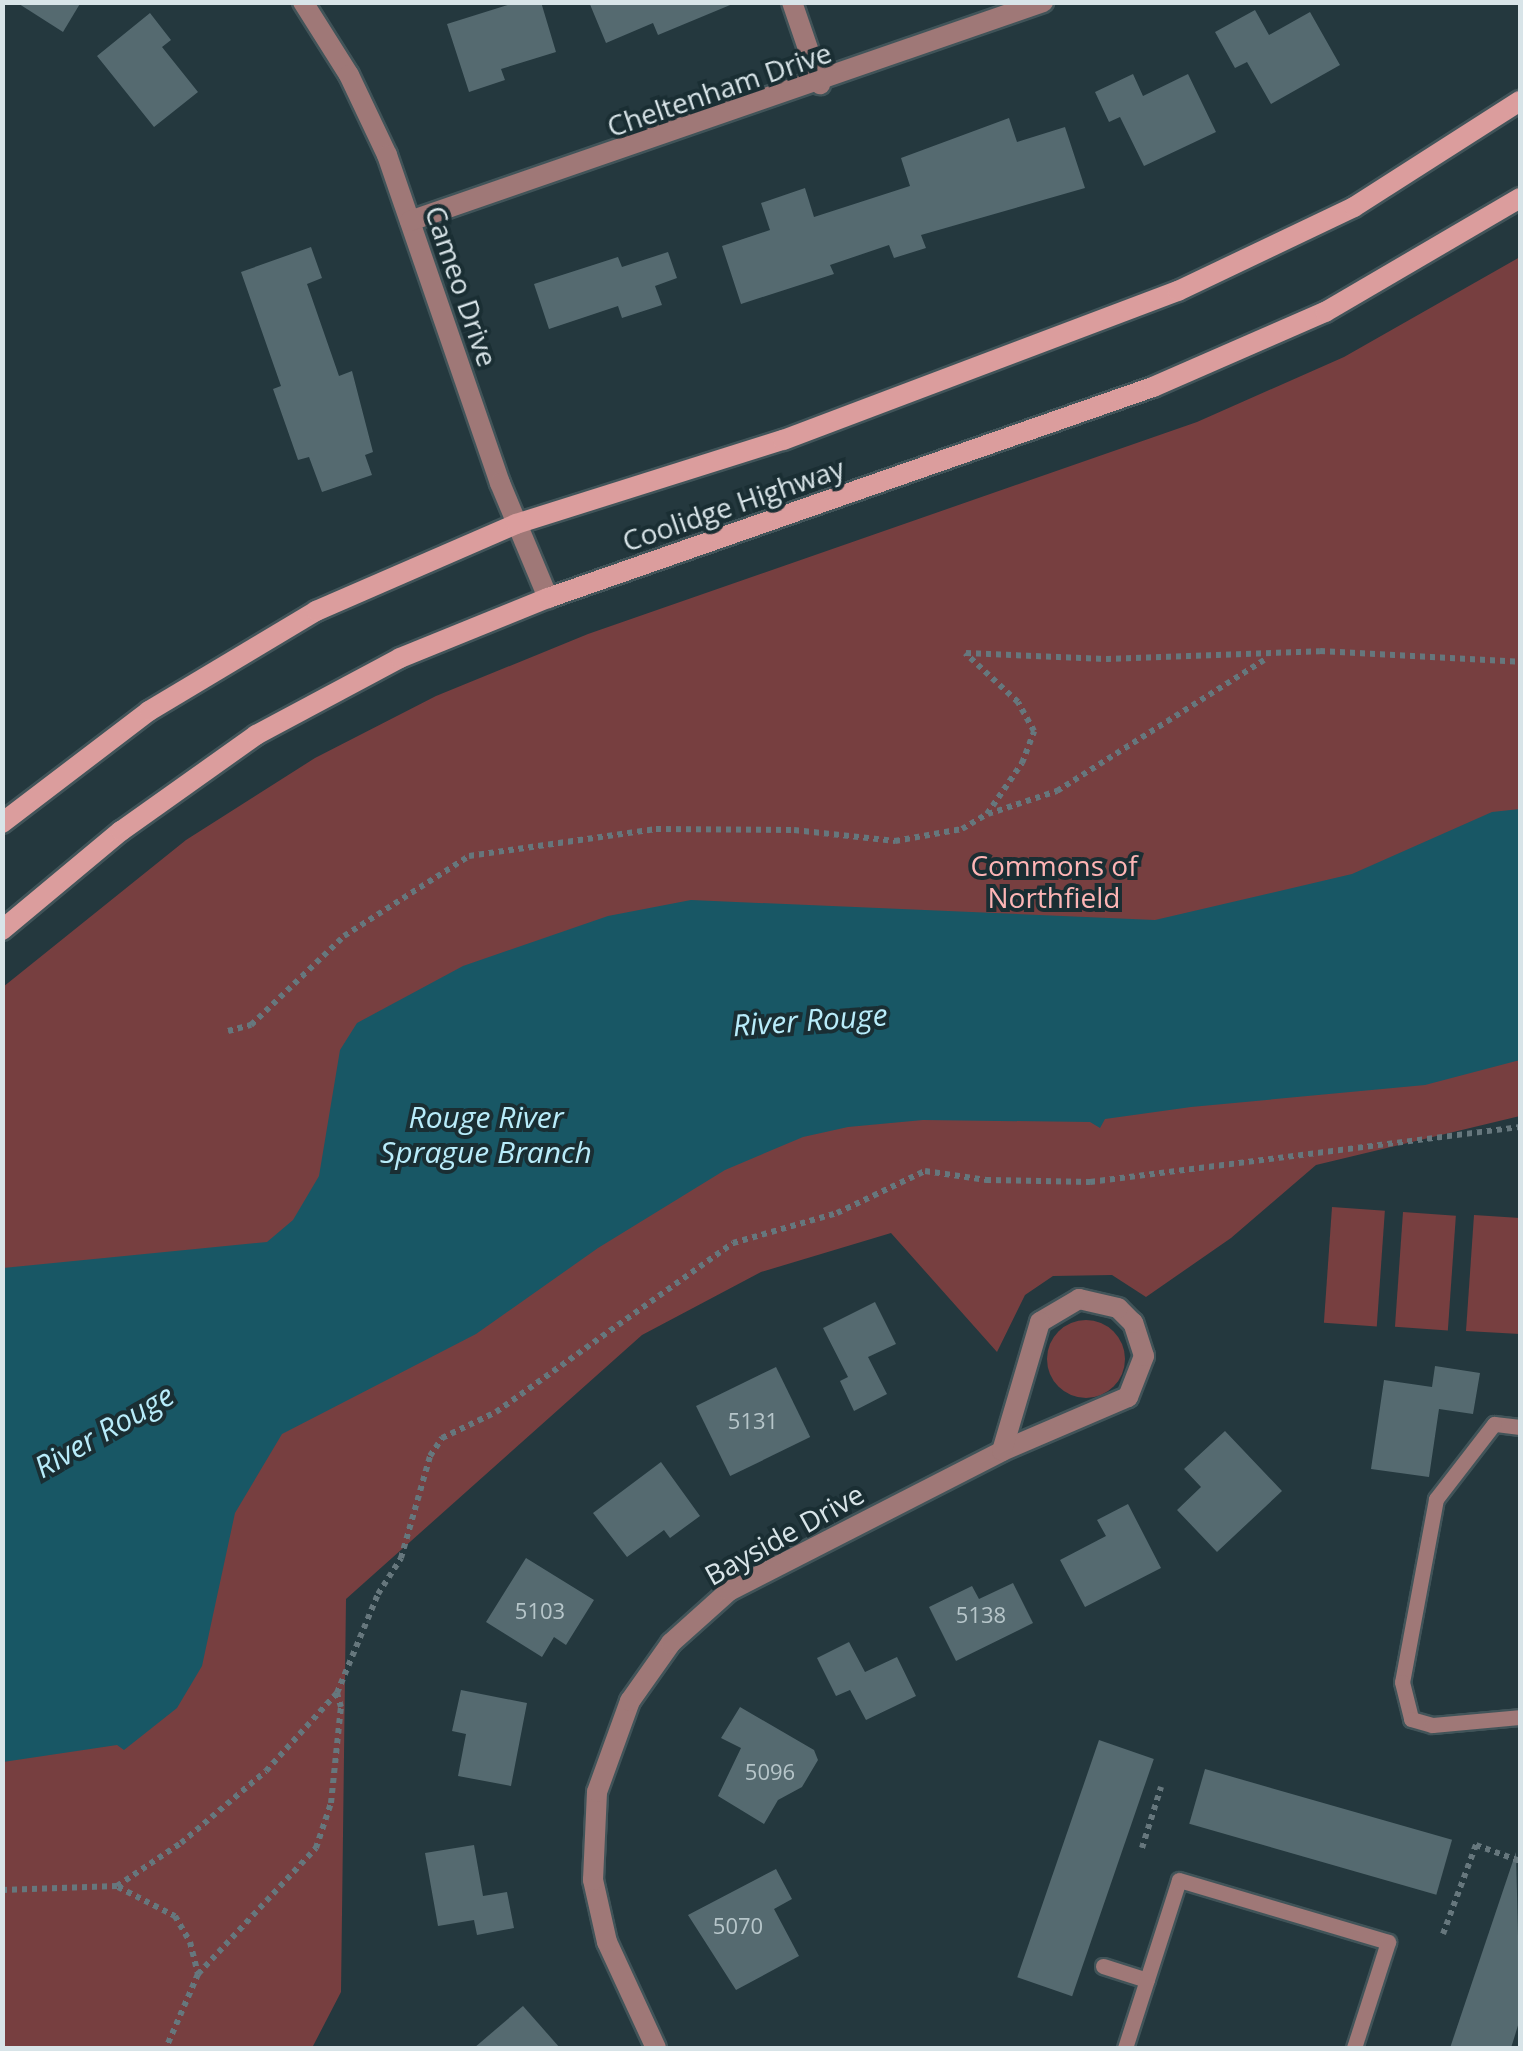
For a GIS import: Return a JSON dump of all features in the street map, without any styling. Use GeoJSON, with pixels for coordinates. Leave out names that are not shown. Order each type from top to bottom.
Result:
{"type":"FeatureCollection","features":[{"type":"Feature","properties":{"kind":"main road","name":"Coolidge Highway"},"geometry":{"type":"LineString","coordinates":[[2,824],[149,711],[316,611],[516,524],[783,440],[1178,291],[1354,206],[1520,101]]}},
{"type":"Feature","properties":{"kind":"main road","name":"Coolidge Highway"},"geometry":{"type":"LineString","coordinates":[[2,930],[121,831],[256,735],[400,658],[548,598],[1153,387],[1326,312],[1520,198]]}},
{"type":"Feature","properties":{"kind":"street","name":"Cameo Drive"},"geometry":{"type":"LineString","coordinates":[[302,2],[369,114],[516,524],[548,598]]}},
{"type":"Feature","properties":{"kind":"street"},"geometry":{"type":"LineString","coordinates":[[792,2],[820,84]]}},
{"type":"Feature","properties":{"kind":"street","name":"Cheltenham Drive"},"geometry":{"type":"LineString","coordinates":[[410,221],[820,84],[1042,2]]}},
{"type":"Feature","properties":{"kind":"street","name":"Bayside Drive"},"geometry":{"type":"LineString","coordinates":[[656,2048],[607,1942],[593,1880],[597,1792],[630,1701],[672,1643],[729,1591],[1002,1450],[1128,1398],[1144,1356],[1133,1322],[1118,1308],[1078,1299],[1040,1322],[1002,1450]]}},
{"type":"Feature","properties":{"kind":"lane"},"geometry":{"type":"LineString","coordinates":[[1520,1427],[1494,1424],[1436,1499],[1402,1682],[1410,1718],[1432,1725],[1520,1717]]}},
{"type":"Feature","properties":{"kind":"lane"},"geometry":{"type":"LineString","coordinates":[[1125,2048],[1179,1880],[1388,1942],[1354,2048]]}},
{"type":"Feature","properties":{"kind":"lane"},"geometry":{"type":"LineString","coordinates":[[1103,1966],[1146,1980]]}},
{"type":"Feature","properties":{"kind":"path"},"geometry":{"type":"LineString","coordinates":[[987,814],[1022,763],[1034,730],[1018,702],[965,653],[1267,658],[1320,651],[1520,662]]}},
{"type":"Feature","properties":{"kind":"path"},"geometry":{"type":"LineString","coordinates":[[228,1031],[251,1025],[344,936],[469,856],[656,828],[931,839],[987,814],[1057,791],[1267,658]]}},
{"type":"Feature","properties":{"kind":"path"},"geometry":{"type":"LineString","coordinates":[[117,1886],[181,1843],[266,1771],[337,1692],[378,1594],[401,1558],[430,1456],[442,1438],[496,1412],[733,1244],[837,1213],[925,1171],[986,1180],[1090,1182],[1520,1127]]}},
{"type":"Feature","properties":{"kind":"path"},"geometry":{"type":"LineString","coordinates":[[166,2048],[198,1974],[316,1848],[331,1803],[342,1706],[337,1692]]}},
{"type":"Feature","properties":{"kind":"path"},"geometry":{"type":"LineString","coordinates":[[1142,1848],[1161,1787]]}},
{"type":"Feature","properties":{"kind":"path"},"geometry":{"type":"LineString","coordinates":[[1443,1934],[1476,1845],[1520,1861]]}},
{"type":"Feature","properties":{"kind":"path"},"geometry":{"type":"LineString","coordinates":[[2,1890],[117,1886],[175,1916],[198,1974]]}},
{"type":"Feature","properties":{"kind":"green space","name":"Commons of Northfield"},"geometry":{"type":"Polygon","coordinates":[[[1520,257],[1520,1116],[1316,1165],[1231,1238],[1146,1297],[1112,1275],[1053,1276],[1025,1295],[997,1352],[891,1233],[761,1272],[642,1335],[346,1599],[341,1992],[312,2048],[3,2048],[3,987],[186,840],[315,758],[436,696],[588,634],[1197,422],[1344,357],[1520,257]]]}},
{"type":"Feature","properties":{"kind":"green space"},"geometry":{"type":"Polygon","coordinates":[[[1332,1207],[1385,1211],[1377,1326],[1324,1323],[1332,1207]]]}},
{"type":"Feature","properties":{"kind":"green space"},"geometry":{"type":"Polygon","coordinates":[[[1403,1212],[1456,1216],[1448,1330],[1395,1327],[1403,1212]]]}},
{"type":"Feature","properties":{"kind":"green space"},"geometry":{"type":"Polygon","coordinates":[[[1474,1215],[1520,1218],[1520,1334],[1466,1331],[1474,1215]]]}},
{"type":"Feature","properties":{"kind":"green space"},"geometry":{"type":"Polygon","coordinates":[[[1086,1320],[1101,1323],[1113,1332],[1122,1344],[1122,1374],[1113,1386],[1101,1395],[1086,1398],[1071,1395],[1059,1386],[1050,1374],[1047,1359],[1050,1344],[1059,1332],[1071,1323],[1086,1320]]]}},
{"type":"Feature","properties":{"kind":"water","name":"Rouge River Sprague Branch"},"geometry":{"type":"Polygon","coordinates":[[[1520,809],[1520,1060],[1425,1085],[1191,1107],[1105,1119],[1100,1128],[1090,1122],[923,1120],[848,1127],[803,1137],[725,1170],[598,1248],[476,1334],[282,1434],[235,1513],[202,1666],[177,1708],[124,1750],[117,1745],[3,1762],[3,1268],[267,1242],[293,1220],[319,1176],[340,1050],[357,1023],[463,966],[608,916],[691,900],[1155,920],[1352,874],[1492,812],[1520,809]]]}},
{"type":"Feature","properties":{"kind":"building"},"geometry":{"type":"Polygon","coordinates":[[[16,2],[81,2],[63,32],[16,2]]]}},
{"type":"Feature","properties":{"kind":"building"},"geometry":{"type":"Polygon","coordinates":[[[517,2],[541,2],[556,52],[501,69],[505,80],[469,92],[447,24],[517,2]]]}},
{"type":"Feature","properties":{"kind":"building"},"geometry":{"type":"Polygon","coordinates":[[[589,2],[735,3],[658,35],[653,23],[606,43],[589,2]]]}},
{"type":"Feature","properties":{"kind":"building"},"geometry":{"type":"Polygon","coordinates":[[[1255,10],[1269,35],[1310,12],[1340,65],[1271,104],[1247,62],[1235,68],[1215,32],[1255,10]]]}},
{"type":"Feature","properties":{"kind":"building"},"geometry":{"type":"Polygon","coordinates":[[[150,13],[171,40],[162,47],[198,92],[154,127],[97,56],[150,13]]]}},
{"type":"Feature","properties":{"kind":"building"},"geometry":{"type":"Polygon","coordinates":[[[1133,74],[1143,96],[1188,74],[1216,132],[1144,166],[1120,117],[1109,122],[1095,92],[1133,74]]]}},
{"type":"Feature","properties":{"kind":"building"},"geometry":{"type":"Polygon","coordinates":[[[1009,118],[1017,142],[1065,127],[1085,188],[921,235],[926,248],[894,258],[889,245],[830,265],[834,274],[741,304],[722,246],[770,230],[761,203],[805,188],[814,217],[910,186],[901,158],[1009,118]]]}},
{"type":"Feature","properties":{"kind":"building"},"geometry":{"type":"Polygon","coordinates":[[[311,247],[322,278],[307,284],[339,376],[352,371],[373,452],[365,455],[372,475],[322,492],[309,457],[298,460],[273,389],[281,386],[241,272],[311,247]]]}},
{"type":"Feature","properties":{"kind":"building"},"geometry":{"type":"Polygon","coordinates":[[[668,252],[677,278],[655,286],[662,305],[622,318],[618,306],[549,329],[534,284],[618,257],[622,267],[668,252]]]}},
{"type":"Feature","properties":{"kind":"building"},"geometry":{"type":"Polygon","coordinates":[[[875,1302],[896,1344],[868,1357],[887,1394],[854,1411],[840,1381],[848,1377],[823,1328],[875,1302]]]}},
{"type":"Feature","properties":{"kind":"building"},"geometry":{"type":"Polygon","coordinates":[[[1435,1366],[1480,1373],[1473,1414],[1439,1409],[1429,1477],[1371,1469],[1384,1380],[1432,1387],[1435,1366]]]}},
{"type":"Feature","properties":{"kind":"building"},"geometry":{"type":"Polygon","coordinates":[[[776,1367],[810,1437],[730,1476],[696,1406],[776,1367]]]}},
{"type":"Feature","properties":{"kind":"building"},"geometry":{"type":"Polygon","coordinates":[[[1225,1431],[1282,1491],[1217,1552],[1177,1510],[1201,1487],[1184,1469],[1225,1431]]]}},
{"type":"Feature","properties":{"kind":"building"},"geometry":{"type":"Polygon","coordinates":[[[661,1462],[700,1516],[670,1538],[664,1530],[627,1557],[593,1513],[661,1462]]]}},
{"type":"Feature","properties":{"kind":"building"},"geometry":{"type":"Polygon","coordinates":[[[1128,1504],[1161,1568],[1085,1607],[1060,1560],[1106,1536],[1097,1520],[1128,1504]]]}},
{"type":"Feature","properties":{"kind":"building"},"geometry":{"type":"Polygon","coordinates":[[[526,1558],[594,1600],[566,1645],[554,1637],[542,1657],[486,1622],[526,1558]]]}},
{"type":"Feature","properties":{"kind":"building"},"geometry":{"type":"Polygon","coordinates":[[[1013,1583],[1033,1623],[956,1661],[929,1607],[972,1586],[979,1599],[1013,1583]]]}},
{"type":"Feature","properties":{"kind":"building"},"geometry":{"type":"Polygon","coordinates":[[[849,1642],[865,1672],[897,1657],[916,1696],[866,1720],[850,1690],[836,1696],[817,1658],[849,1642]]]}},
{"type":"Feature","properties":{"kind":"building"},"geometry":{"type":"Polygon","coordinates":[[[461,1690],[527,1703],[511,1786],[458,1776],[466,1734],[452,1731],[461,1690]]]}},
{"type":"Feature","properties":{"kind":"building"},"geometry":{"type":"Polygon","coordinates":[[[740,1707],[814,1750],[818,1760],[802,1787],[778,1800],[764,1824],[718,1796],[741,1748],[721,1738],[740,1707]]]}},
{"type":"Feature","properties":{"kind":"building"},"geometry":{"type":"Polygon","coordinates":[[[1099,1740],[1154,1759],[1072,1996],[1017,1977],[1099,1740]]]}},
{"type":"Feature","properties":{"kind":"building"},"geometry":{"type":"Polygon","coordinates":[[[1205,1769],[1452,1840],[1436,1895],[1189,1824],[1205,1769]]]}},
{"type":"Feature","properties":{"kind":"building"},"geometry":{"type":"Polygon","coordinates":[[[474,1845],[483,1896],[507,1892],[514,1928],[477,1935],[474,1920],[438,1926],[425,1853],[474,1845]]]}},
{"type":"Feature","properties":{"kind":"building"},"geometry":{"type":"Polygon","coordinates":[[[1516,1852],[1520,2019],[1511,2048],[1450,2048],[1516,1852]]]}},
{"type":"Feature","properties":{"kind":"building"},"geometry":{"type":"Polygon","coordinates":[[[776,1869],[792,1899],[774,1909],[799,1956],[736,1990],[688,1915],[776,1869]]]}},
{"type":"Feature","properties":{"kind":"building"},"geometry":{"type":"Polygon","coordinates":[[[523,2006],[560,2048],[474,2048],[523,2006]]]}},
{"type":"Feature","properties":{"kind":"water label","name":"River Rouge"},"geometry":{"type":"Point","coordinates":[810,1020]}},
{"type":"Feature","properties":{"kind":"water label","name":"River Rouge"},"geometry":{"type":"Point","coordinates":[104,1431]}}]}
